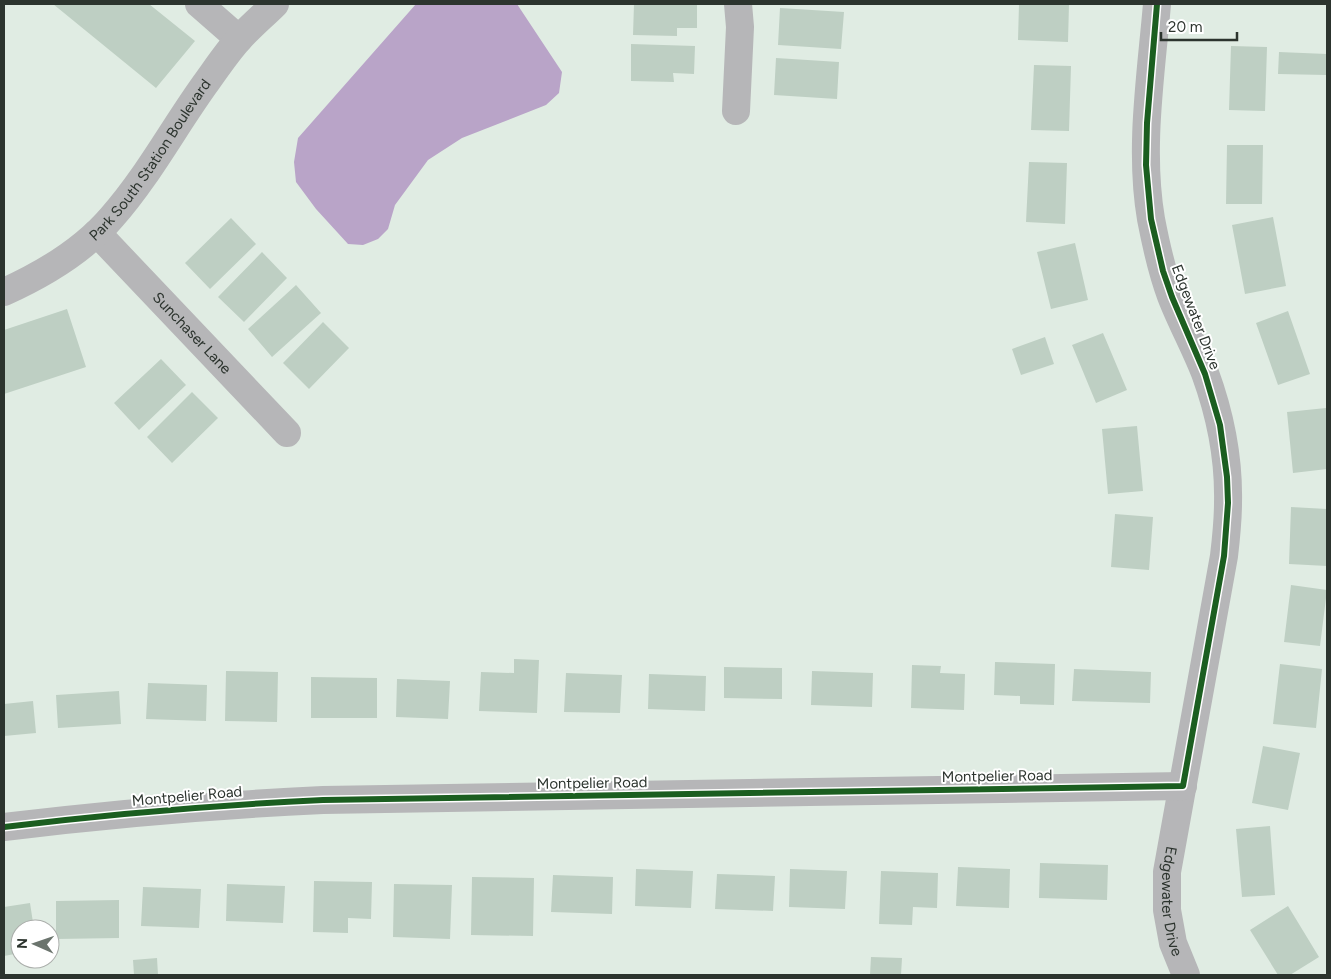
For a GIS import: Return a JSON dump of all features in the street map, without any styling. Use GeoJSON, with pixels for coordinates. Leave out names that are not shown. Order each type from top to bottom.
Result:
{"type":"FeatureCollection","features":[{"type":"Feature","properties":{"kind":"street"},"geometry":{"type":"LineString","coordinates":[[199,4],[239,39]]}},
{"type":"Feature","properties":{"kind":"street","name":"Park South Station Boulevard"},"geometry":{"type":"LineString","coordinates":[[4,292],[30,280],[66,258],[112,218],[239,39],[276,4]]}},
{"type":"Feature","properties":{"kind":"street"},"geometry":{"type":"LineString","coordinates":[[736,111],[740,27],[738,4]]}},
{"type":"Feature","properties":{"kind":"street","name":"Edgewater Drive"},"geometry":{"type":"LineString","coordinates":[[1157,4],[1146,165],[1151,218],[1163,272],[1205,374],[1217,416],[1227,477],[1228,503],[1224,556],[1167,872],[1167,910],[1173,943],[1186,975]]}},
{"type":"Feature","properties":{"kind":"street","name":"Sunchaser Lane"},"geometry":{"type":"LineString","coordinates":[[97,233],[287,433]]}},
{"type":"Feature","properties":{"kind":"street","name":"Montpelier Road"},"geometry":{"type":"LineString","coordinates":[[4,827],[84,817],[257,803],[323,800],[1183,786]]}},
{"type":"Feature","properties":{"kind":"shaded area"},"geometry":{"type":"Polygon","coordinates":[[[416,4],[517,4],[562,72],[559,93],[546,105],[462,138],[428,160],[395,205],[388,229],[378,239],[363,245],[348,244],[316,209],[296,182],[294,162],[298,138],[416,4]]]}},
{"type":"Feature","properties":{"kind":"building"},"geometry":{"type":"Polygon","coordinates":[[[53,4],[149,4],[195,41],[156,88],[53,4]]]}},
{"type":"Feature","properties":{"kind":"building"},"geometry":{"type":"Polygon","coordinates":[[[634,4],[697,4],[697,28],[677,28],[677,36],[633,35],[634,4]]]}},
{"type":"Feature","properties":{"kind":"building"},"geometry":{"type":"Polygon","coordinates":[[[1019,4],[1069,4],[1068,42],[1018,40],[1019,4]]]}},
{"type":"Feature","properties":{"kind":"building"},"geometry":{"type":"Polygon","coordinates":[[[780,8],[844,12],[841,49],[778,45],[780,8]]]}},
{"type":"Feature","properties":{"kind":"building"},"geometry":{"type":"Polygon","coordinates":[[[631,44],[695,46],[694,74],[673,73],[674,82],[631,81],[631,44]]]}},
{"type":"Feature","properties":{"kind":"building"},"geometry":{"type":"Polygon","coordinates":[[[1231,46],[1267,47],[1265,111],[1229,110],[1231,46]]]}},
{"type":"Feature","properties":{"kind":"building"},"geometry":{"type":"Polygon","coordinates":[[[1279,52],[1327,54],[1326,75],[1278,74],[1279,52]]]}},
{"type":"Feature","properties":{"kind":"building"},"geometry":{"type":"Polygon","coordinates":[[[776,58],[839,62],[837,99],[774,95],[776,58]]]}},
{"type":"Feature","properties":{"kind":"building"},"geometry":{"type":"Polygon","coordinates":[[[1034,65],[1071,66],[1069,131],[1031,130],[1034,65]]]}},
{"type":"Feature","properties":{"kind":"building"},"geometry":{"type":"Polygon","coordinates":[[[1227,145],[1263,145],[1262,204],[1226,204],[1227,145]]]}},
{"type":"Feature","properties":{"kind":"building"},"geometry":{"type":"Polygon","coordinates":[[[1029,162],[1067,163],[1065,224],[1026,222],[1029,162]]]}},
{"type":"Feature","properties":{"kind":"building"},"geometry":{"type":"Polygon","coordinates":[[[1273,217],[1286,286],[1245,294],[1232,225],[1273,217]]]}},
{"type":"Feature","properties":{"kind":"building"},"geometry":{"type":"Polygon","coordinates":[[[231,218],[256,244],[210,289],[185,263],[231,218]]]}},
{"type":"Feature","properties":{"kind":"building"},"geometry":{"type":"Polygon","coordinates":[[[1075,243],[1088,300],[1051,309],[1037,252],[1075,243]]]}},
{"type":"Feature","properties":{"kind":"building"},"geometry":{"type":"Polygon","coordinates":[[[262,252],[287,278],[244,322],[218,297],[262,252]]]}},
{"type":"Feature","properties":{"kind":"building"},"geometry":{"type":"Polygon","coordinates":[[[296,285],[321,313],[272,357],[248,329],[296,285]]]}},
{"type":"Feature","properties":{"kind":"building"},"geometry":{"type":"Polygon","coordinates":[[[67,309],[86,367],[4,394],[4,330],[67,309]]]}},
{"type":"Feature","properties":{"kind":"building"},"geometry":{"type":"Polygon","coordinates":[[[1288,311],[1310,374],[1278,385],[1256,323],[1288,311]]]}},
{"type":"Feature","properties":{"kind":"building"},"geometry":{"type":"Polygon","coordinates":[[[323,322],[349,348],[309,389],[283,363],[323,322]]]}},
{"type":"Feature","properties":{"kind":"building"},"geometry":{"type":"Polygon","coordinates":[[[1103,333],[1127,390],[1096,403],[1072,345],[1103,333]]]}},
{"type":"Feature","properties":{"kind":"building"},"geometry":{"type":"Polygon","coordinates":[[[1045,337],[1054,364],[1021,375],[1012,349],[1045,337]]]}},
{"type":"Feature","properties":{"kind":"building"},"geometry":{"type":"Polygon","coordinates":[[[161,359],[186,385],[139,430],[114,403],[161,359]]]}},
{"type":"Feature","properties":{"kind":"building"},"geometry":{"type":"Polygon","coordinates":[[[192,392],[218,418],[172,463],[147,437],[192,392]]]}},
{"type":"Feature","properties":{"kind":"building"},"geometry":{"type":"Polygon","coordinates":[[[1326,408],[1327,469],[1293,473],[1287,412],[1326,408]]]}},
{"type":"Feature","properties":{"kind":"building"},"geometry":{"type":"Polygon","coordinates":[[[1137,426],[1143,491],[1108,494],[1102,429],[1137,426]]]}},
{"type":"Feature","properties":{"kind":"building"},"geometry":{"type":"Polygon","coordinates":[[[1291,507],[1327,509],[1327,566],[1289,564],[1291,507]]]}},
{"type":"Feature","properties":{"kind":"building"},"geometry":{"type":"Polygon","coordinates":[[[1115,514],[1153,517],[1149,570],[1111,567],[1115,514]]]}},
{"type":"Feature","properties":{"kind":"building"},"geometry":{"type":"Polygon","coordinates":[[[1291,585],[1327,590],[1320,646],[1284,642],[1291,585]]]}},
{"type":"Feature","properties":{"kind":"building"},"geometry":{"type":"Polygon","coordinates":[[[514,659],[539,660],[537,713],[479,711],[481,672],[514,673],[514,659]]]}},
{"type":"Feature","properties":{"kind":"building"},"geometry":{"type":"Polygon","coordinates":[[[995,662],[1055,664],[1054,705],[1020,704],[1020,696],[994,695],[995,662]]]}},
{"type":"Feature","properties":{"kind":"building"},"geometry":{"type":"Polygon","coordinates":[[[1280,664],[1322,669],[1316,728],[1273,724],[1280,664]]]}},
{"type":"Feature","properties":{"kind":"building"},"geometry":{"type":"Polygon","coordinates":[[[912,665],[941,666],[940,673],[965,674],[964,710],[911,708],[912,665]]]}},
{"type":"Feature","properties":{"kind":"building"},"geometry":{"type":"Polygon","coordinates":[[[724,667],[782,668],[782,699],[724,698],[724,667]]]}},
{"type":"Feature","properties":{"kind":"building"},"geometry":{"type":"Polygon","coordinates":[[[1074,669],[1151,672],[1150,703],[1072,701],[1074,669]]]}},
{"type":"Feature","properties":{"kind":"building"},"geometry":{"type":"Polygon","coordinates":[[[226,671],[278,672],[277,722],[225,721],[226,671]]]}},
{"type":"Feature","properties":{"kind":"building"},"geometry":{"type":"Polygon","coordinates":[[[812,671],[873,673],[872,707],[811,705],[812,671]]]}},
{"type":"Feature","properties":{"kind":"building"},"geometry":{"type":"Polygon","coordinates":[[[566,673],[622,675],[620,713],[564,712],[566,673]]]}},
{"type":"Feature","properties":{"kind":"building"},"geometry":{"type":"Polygon","coordinates":[[[649,674],[706,676],[705,711],[648,709],[649,674]]]}},
{"type":"Feature","properties":{"kind":"building"},"geometry":{"type":"Polygon","coordinates":[[[311,677],[377,678],[377,718],[311,718],[311,677]]]}},
{"type":"Feature","properties":{"kind":"building"},"geometry":{"type":"Polygon","coordinates":[[[397,679],[450,681],[448,719],[396,717],[397,679]]]}},
{"type":"Feature","properties":{"kind":"building"},"geometry":{"type":"Polygon","coordinates":[[[148,683],[207,685],[206,721],[146,719],[148,683]]]}},
{"type":"Feature","properties":{"kind":"building"},"geometry":{"type":"Polygon","coordinates":[[[119,691],[121,724],[58,728],[56,695],[119,691]]]}},
{"type":"Feature","properties":{"kind":"building"},"geometry":{"type":"Polygon","coordinates":[[[33,701],[36,733],[4,736],[4,704],[33,701]]]}},
{"type":"Feature","properties":{"kind":"building"},"geometry":{"type":"Polygon","coordinates":[[[1263,746],[1300,753],[1288,810],[1252,803],[1263,746]]]}},
{"type":"Feature","properties":{"kind":"building"},"geometry":{"type":"Polygon","coordinates":[[[1270,826],[1275,895],[1242,897],[1236,829],[1270,826]]]}},
{"type":"Feature","properties":{"kind":"building"},"geometry":{"type":"Polygon","coordinates":[[[1040,863],[1108,865],[1107,900],[1039,898],[1040,863]]]}},
{"type":"Feature","properties":{"kind":"building"},"geometry":{"type":"Polygon","coordinates":[[[958,867],[1010,869],[1009,908],[956,906],[958,867]]]}},
{"type":"Feature","properties":{"kind":"building"},"geometry":{"type":"Polygon","coordinates":[[[636,869],[693,871],[691,908],[635,906],[636,869]]]}},
{"type":"Feature","properties":{"kind":"building"},"geometry":{"type":"Polygon","coordinates":[[[790,869],[847,871],[845,909],[789,907],[790,869]]]}},
{"type":"Feature","properties":{"kind":"building"},"geometry":{"type":"Polygon","coordinates":[[[881,871],[938,873],[937,908],[913,907],[912,925],[879,924],[881,871]]]}},
{"type":"Feature","properties":{"kind":"building"},"geometry":{"type":"Polygon","coordinates":[[[717,874],[775,876],[773,911],[715,909],[717,874]]]}},
{"type":"Feature","properties":{"kind":"building"},"geometry":{"type":"Polygon","coordinates":[[[553,875],[613,877],[612,914],[551,912],[553,875]]]}},
{"type":"Feature","properties":{"kind":"building"},"geometry":{"type":"Polygon","coordinates":[[[472,877],[534,878],[533,936],[471,935],[472,877]]]}},
{"type":"Feature","properties":{"kind":"building"},"geometry":{"type":"Polygon","coordinates":[[[314,881],[372,882],[371,919],[348,918],[348,933],[313,932],[314,881]]]}},
{"type":"Feature","properties":{"kind":"building"},"geometry":{"type":"Polygon","coordinates":[[[227,884],[285,886],[283,923],[226,921],[227,884]]]}},
{"type":"Feature","properties":{"kind":"building"},"geometry":{"type":"Polygon","coordinates":[[[394,884],[452,885],[450,939],[393,937],[394,884]]]}},
{"type":"Feature","properties":{"kind":"building"},"geometry":{"type":"Polygon","coordinates":[[[143,887],[201,889],[199,928],[141,926],[143,887]]]}},
{"type":"Feature","properties":{"kind":"building"},"geometry":{"type":"Polygon","coordinates":[[[119,900],[119,938],[60,939],[60,919],[56,919],[56,901],[119,900]]]}},
{"type":"Feature","properties":{"kind":"building"},"geometry":{"type":"Polygon","coordinates":[[[30,903],[32,919],[10,919],[10,955],[4,956],[4,907],[30,903]]]}},
{"type":"Feature","properties":{"kind":"building"},"geometry":{"type":"Polygon","coordinates":[[[1288,906],[1319,957],[1290,975],[1278,975],[1250,930],[1288,906]]]}},
{"type":"Feature","properties":{"kind":"building"},"geometry":{"type":"Polygon","coordinates":[[[871,957],[902,958],[901,975],[870,975],[871,957]]]}},
{"type":"Feature","properties":{"kind":"building"},"geometry":{"type":"Polygon","coordinates":[[[157,958],[158,975],[134,975],[133,960],[157,958]]]}},
{"type":"Feature","properties":{"kind":"cycle path"},"geometry":{"type":"LineString","coordinates":[[4,827],[243,804],[323,800],[1183,786],[1224,556],[1228,503],[1227,477],[1220,425],[1205,374],[1163,271],[1151,219],[1146,165],[1147,123],[1157,4]]}}]}
